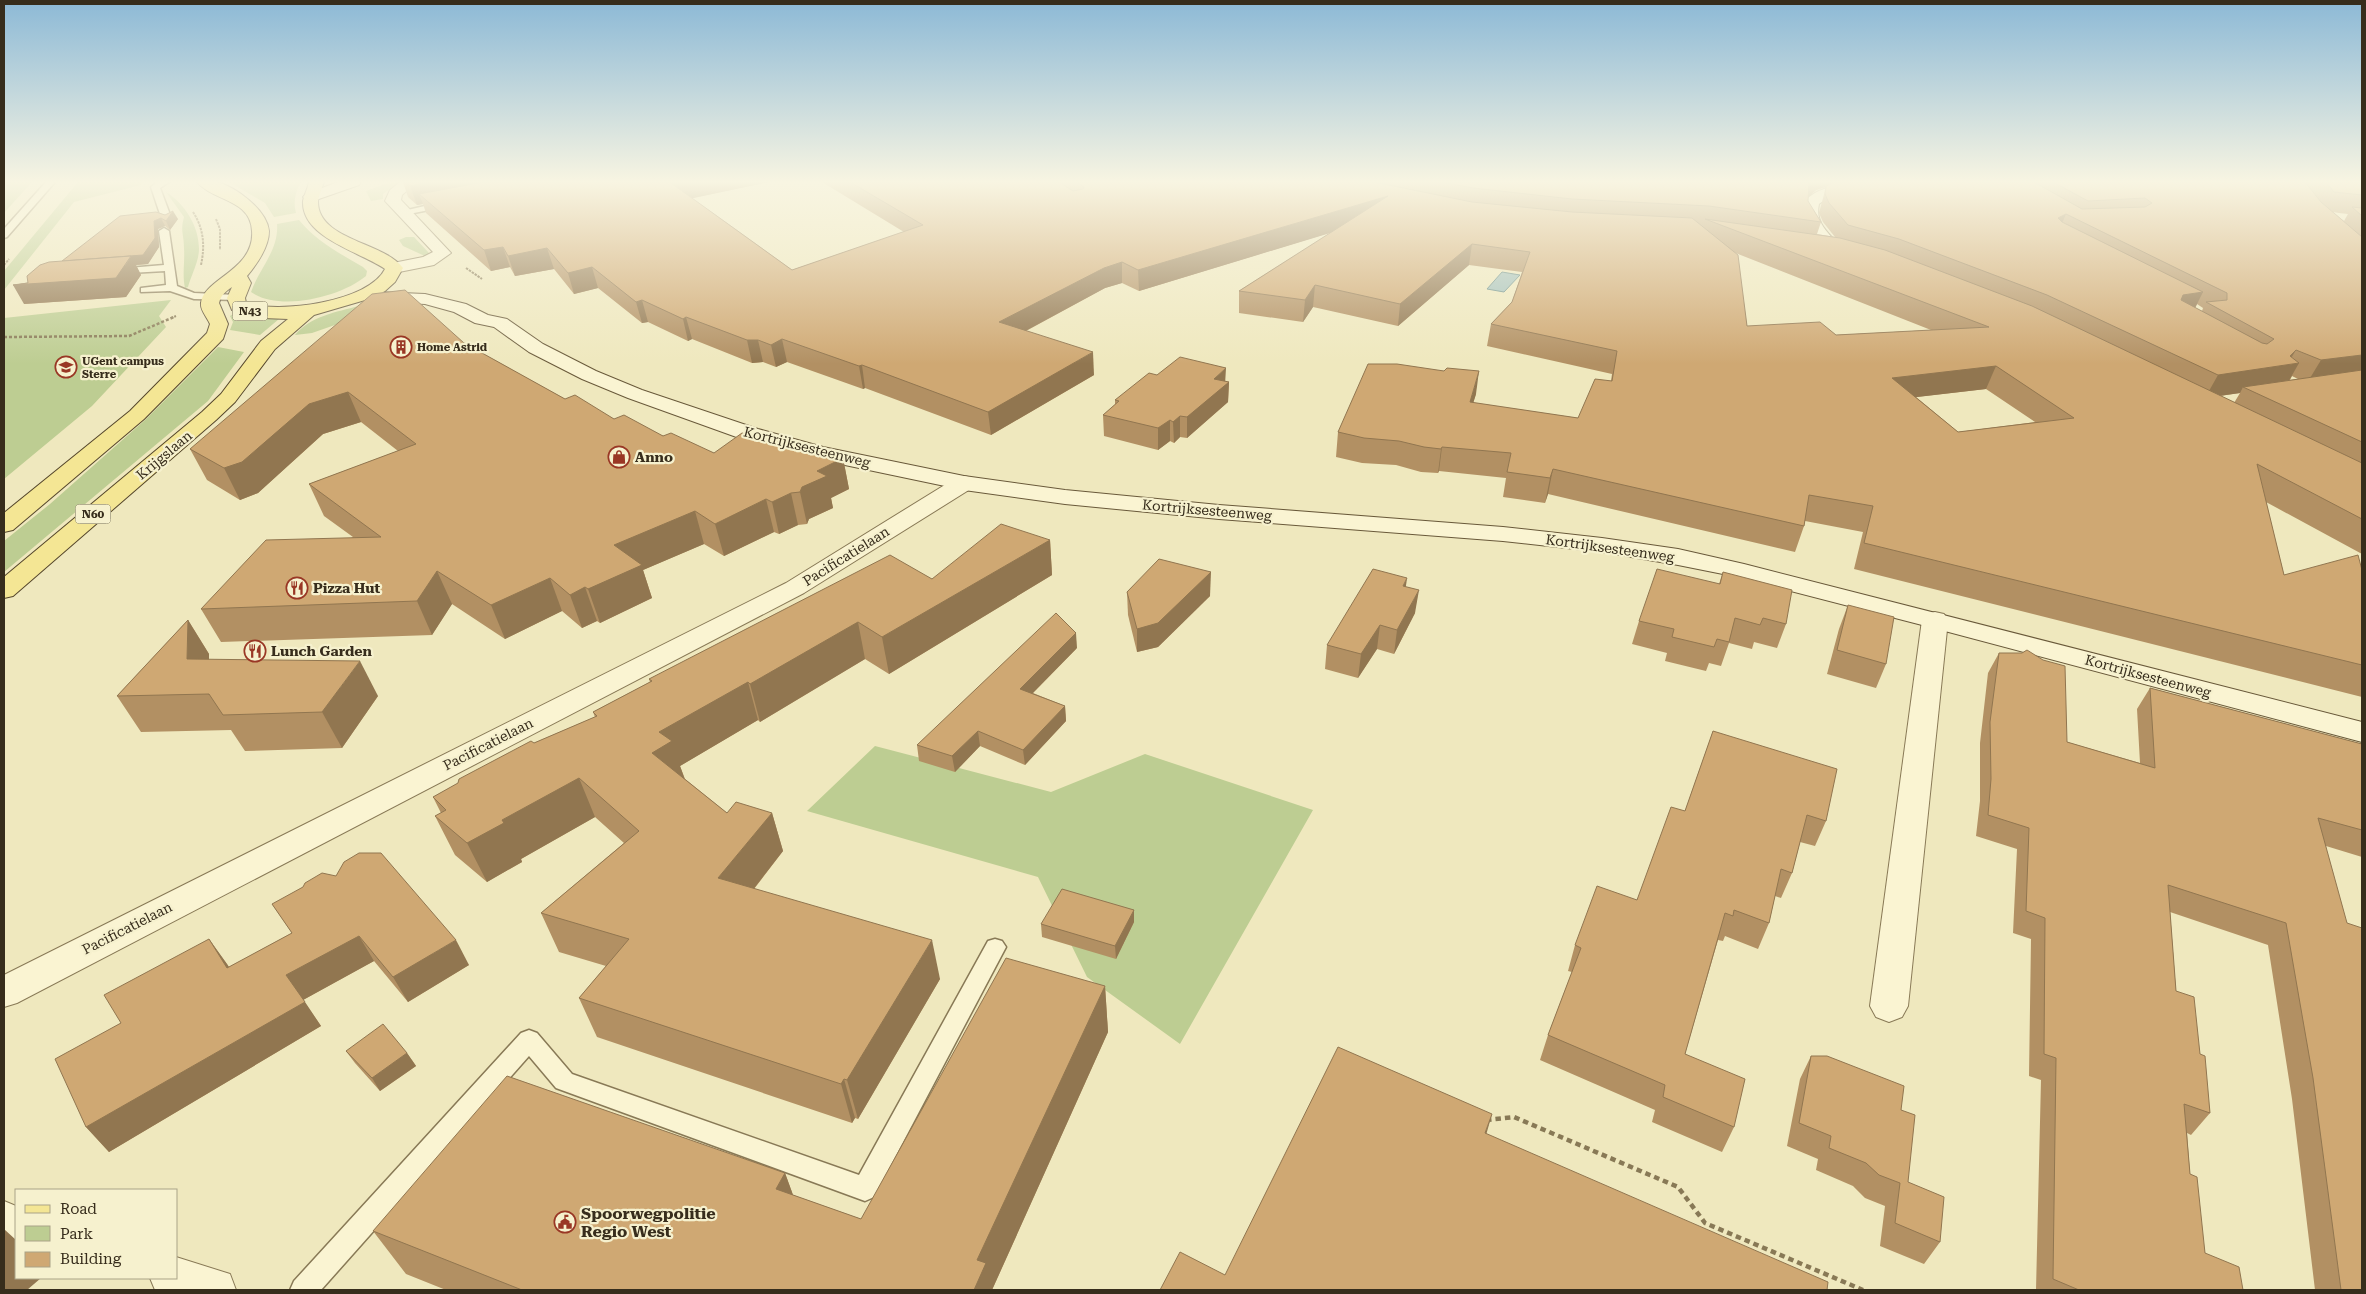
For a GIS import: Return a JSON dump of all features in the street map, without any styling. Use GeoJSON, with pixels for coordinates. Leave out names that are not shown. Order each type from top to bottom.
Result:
{"type":"FeatureCollection","features":[{"type":"Feature","properties":{"kind":"main road"},"geometry":{"type":"LineString","coordinates":[[4,526],[137,415],[166,384],[210,344],[216,335],[219,324],[210,306],[212,297],[222,284],[238,276],[255,252],[259,242]]}},
{"type":"Feature","properties":{"kind":"main road","name":"Kortrijksesteenweg"},"geometry":{"type":"LineString","coordinates":[[345,242],[388,262],[394,272],[416,281],[448,288],[491,309],[536,348],[589,375],[698,417],[821,453],[964,483],[1066,497],[1219,512],[1503,534],[1602,545],[1735,569],[2362,732]]}},
{"type":"Feature","properties":{"kind":"main road","name":"Kortrijksesteenweg"},"geometry":{"type":"LineString","coordinates":[[236,298],[238,306],[265,313],[288,313],[358,297],[387,283],[394,272],[428,261],[444,253],[434,242]]}},
{"type":"Feature","properties":{"kind":"main road"},"geometry":{"type":"LineString","coordinates":[[1816,249],[1843,254],[1832,242]]}},
{"type":"Feature","properties":{"kind":"main road","name":"N43"},"geometry":{"type":"LineString","coordinates":[[236,298],[242,283],[238,276]]}},
{"type":"Feature","properties":{"kind":"main road","name":"Kortrijksesteenweg"},"geometry":{"type":"LineString","coordinates":[[358,297],[404,297],[433,300],[460,308],[482,319],[491,309]]}},
{"type":"Feature","properties":{"kind":"main road","name":"Krijgslaan"},"geometry":{"type":"LineString","coordinates":[[4,590],[210,416],[246,376],[254,361],[268,345],[311,308]]}},
{"type":"Feature","properties":{"kind":"main road","name":"Pacificatielaan"},"geometry":{"type":"LineString","coordinates":[[4,992],[795,588],[964,483]]}},
{"type":"Feature","properties":{"kind":"main road"},"geometry":{"type":"LineString","coordinates":[[1889,1006],[1935,620]]}},
{"type":"Feature","properties":{"kind":"main road"},"geometry":{"type":"LineString","coordinates":[[176,1279],[214,1290]]}},
{"type":"Feature","properties":{"kind":"lane"},"geometry":{"type":"LineString","coordinates":[[166,242],[172,288]]}},
{"type":"Feature","properties":{"kind":"lane"},"geometry":{"type":"LineString","coordinates":[[104,272],[169,268]]}},
{"type":"Feature","properties":{"kind":"lane"},"geometry":{"type":"LineString","coordinates":[[145,290],[172,288],[178,292],[236,298]]}},
{"type":"Feature","properties":{"kind":"lane"},"geometry":{"type":"LineString","coordinates":[[302,1290],[529,1040],[564,1081],[864,1189],[995,947]]}},
{"type":"Feature","properties":{"kind":"path"},"geometry":{"type":"LineString","coordinates":[[200,266],[205,250],[204,242]]}},
{"type":"Feature","properties":{"kind":"path"},"geometry":{"type":"LineString","coordinates":[[4,337],[129,336],[178,315]]}},
{"type":"Feature","properties":{"kind":"path"},"geometry":{"type":"LineString","coordinates":[[1481,1121],[1514,1117],[1678,1187],[1705,1223],[1862,1290]]}},
{"type":"Feature","properties":{"kind":"green space"},"geometry":{"type":"Polygon","coordinates":[[[28,242],[42,242],[4,290],[4,271],[28,242]]]}},
{"type":"Feature","properties":{"kind":"green space"},"geometry":{"type":"Polygon","coordinates":[[[198,242],[199,249],[198,258],[188,287],[185,288],[184,278],[184,243],[198,242]]]}},
{"type":"Feature","properties":{"kind":"green space"},"geometry":{"type":"Polygon","coordinates":[[[275,242],[323,242],[363,267],[367,271],[366,276],[355,284],[326,296],[294,301],[278,301],[263,298],[251,292],[275,242]]]}},
{"type":"Feature","properties":{"kind":"green space"},"geometry":{"type":"Polygon","coordinates":[[[401,242],[419,242],[429,253],[427,257],[403,246],[401,242]]]}},
{"type":"Feature","properties":{"kind":"green space","name":"UGent campus Sterre"},"geometry":{"type":"Polygon","coordinates":[[[171,300],[159,316],[166,327],[92,406],[4,479],[4,318],[171,300]]]}},
{"type":"Feature","properties":{"kind":"green space"},"geometry":{"type":"Polygon","coordinates":[[[359,306],[352,319],[312,333],[295,335],[316,319],[359,306]]]}},
{"type":"Feature","properties":{"kind":"green space"},"geometry":{"type":"Polygon","coordinates":[[[233,314],[249,319],[279,319],[260,335],[230,330],[233,322],[230,316],[233,314]]]}},
{"type":"Feature","properties":{"kind":"green space"},"geometry":{"type":"Polygon","coordinates":[[[218,347],[244,352],[208,401],[4,572],[4,541],[50,504],[145,420],[218,347]]]}},
{"type":"Feature","properties":{"kind":"green space"},"geometry":{"type":"Polygon","coordinates":[[[875,746],[1051,792],[1145,754],[1313,810],[1180,1044],[1087,977],[1038,877],[807,811],[875,746]]]}},
{"type":"Feature","properties":{"kind":"water"},"geometry":{"type":"Polygon","coordinates":[[[1502,272],[1520,275],[1504,292],[1487,289],[1502,272]]]}},
{"type":"Feature","properties":{"kind":"building"},"geometry":{"type":"Polygon","coordinates":[[[86,242],[152,242],[143,255],[62,261],[86,242]]]}},
{"type":"Feature","properties":{"kind":"building"},"geometry":{"type":"Polygon","coordinates":[[[475,242],[754,242],[792,270],[872,242],[1231,242],[1138,270],[1122,262],[1104,268],[999,322],[1093,352],[988,412],[862,365],[859,366],[782,339],[771,345],[758,340],[747,340],[686,317],[683,319],[642,300],[636,302],[592,267],[568,273],[547,248],[508,256],[503,247],[484,250],[475,242]]]}},
{"type":"Feature","properties":{"kind":"building"},"geometry":{"type":"Polygon","coordinates":[[[1315,242],[1722,242],[1738,255],[1747,326],[1820,322],[1836,335],[1989,327],[1766,242],[1856,242],[1885,250],[2032,306],[2362,463],[2362,519],[2257,464],[2284,575],[2358,555],[2362,570],[2362,665],[1864,543],[1873,506],[1809,495],[1804,526],[1553,469],[1550,478],[1507,472],[1511,453],[1424,447],[1399,441],[1364,438],[1338,432],[1368,364],[1397,364],[1444,371],[1447,368],[1479,371],[1470,402],[1578,418],[1595,379],[1612,381],[1617,351],[1491,324],[1512,302],[1530,252],[1472,244],[1400,304],[1315,285],[1305,300],[1239,291],[1315,242]],[[1996,366],[1892,378],[1958,432],[2074,418],[1996,366]]]}},
{"type":"Feature","properties":{"kind":"building"},"geometry":{"type":"Polygon","coordinates":[[[1908,242],[2103,242],[2203,292],[2183,295],[2181,300],[2267,344],[2274,339],[2206,302],[2227,300],[2227,293],[2124,242],[2362,242],[2362,355],[2321,360],[2296,350],[2290,356],[2299,363],[2218,375],[2047,295],[1908,242]]]}},
{"type":"Feature","properties":{"kind":"building"},"geometry":{"type":"Polygon","coordinates":[[[131,256],[116,278],[13,285],[28,283],[27,276],[40,265],[49,262],[131,256]]]}},
{"type":"Feature","properties":{"kind":"building"},"geometry":{"type":"Polygon","coordinates":[[[405,290],[464,343],[565,399],[575,395],[614,419],[624,415],[663,436],[671,433],[714,453],[742,433],[843,458],[817,471],[827,476],[802,487],[800,492],[791,493],[772,502],[766,499],[715,524],[695,511],[614,545],[642,565],[588,589],[585,587],[570,595],[550,578],[491,605],[437,571],[417,601],[201,609],[266,540],[381,537],[309,484],[416,444],[348,392],[309,404],[242,462],[224,468],[190,449],[372,294],[405,290]]]}},
{"type":"Feature","properties":{"kind":"building"},"geometry":{"type":"Polygon","coordinates":[[[1180,357],[1226,368],[1214,379],[1229,382],[1187,417],[1180,416],[1173,422],[1170,420],[1158,428],[1103,415],[1119,401],[1115,400],[1149,373],[1157,375],[1180,357]]]}},
{"type":"Feature","properties":{"kind":"building"},"geometry":{"type":"Polygon","coordinates":[[[2362,370],[2362,442],[2243,387],[2362,370]]]}},
{"type":"Feature","properties":{"kind":"building"},"geometry":{"type":"Polygon","coordinates":[[[1001,524],[1050,540],[882,637],[858,622],[750,684],[748,682],[659,732],[672,741],[652,753],[727,813],[736,802],[772,813],[718,878],[932,940],[847,1080],[844,1079],[841,1084],[579,998],[629,939],[541,913],[639,831],[579,778],[502,820],[504,823],[467,843],[435,816],[446,810],[433,797],[458,783],[459,779],[531,741],[534,743],[597,716],[593,712],[652,681],[649,679],[890,555],[932,579],[1001,524]]]}},
{"type":"Feature","properties":{"kind":"building"},"geometry":{"type":"Polygon","coordinates":[[[1159,559],[1211,572],[1158,623],[1137,629],[1127,592],[1159,559]]]}},
{"type":"Feature","properties":{"kind":"building"},"geometry":{"type":"Polygon","coordinates":[[[1373,569],[1407,578],[1403,586],[1419,590],[1397,630],[1380,625],[1361,654],[1327,645],[1373,569]]]}},
{"type":"Feature","properties":{"kind":"building"},"geometry":{"type":"Polygon","coordinates":[[[1657,569],[1720,584],[1723,572],[1792,590],[1786,624],[1763,618],[1760,625],[1735,618],[1729,642],[1717,639],[1714,647],[1672,637],[1674,629],[1639,621],[1657,569]]]}},
{"type":"Feature","properties":{"kind":"building"},"geometry":{"type":"Polygon","coordinates":[[[1848,605],[1894,617],[1886,664],[1837,650],[1848,605]]]}},
{"type":"Feature","properties":{"kind":"building"},"geometry":{"type":"Polygon","coordinates":[[[1056,613],[1076,633],[1020,689],[1065,706],[1023,750],[978,731],[952,756],[917,745],[1056,613]]]}},
{"type":"Feature","properties":{"kind":"building"},"geometry":{"type":"Polygon","coordinates":[[[188,620],[187,659],[360,661],[322,712],[223,715],[209,694],[117,696],[188,620]]]}},
{"type":"Feature","properties":{"kind":"building"},"geometry":{"type":"Polygon","coordinates":[[[2027,650],[2043,660],[2065,666],[2067,742],[2155,768],[2150,688],[2362,744],[2362,830],[2318,818],[2347,923],[2362,928],[2362,1290],[2341,1290],[2313,1078],[2286,923],[2168,885],[2176,991],[2194,997],[2200,1054],[2205,1056],[2210,1113],[2184,1104],[2190,1174],[2197,1177],[2205,1253],[2239,1267],[2243,1290],[2079,1290],[2053,1279],[2056,1058],[2044,1054],[2045,918],[2026,911],[2029,828],[1988,815],[1991,779],[1990,722],[1999,653],[2022,653],[2027,650]]]}},
{"type":"Feature","properties":{"kind":"building"},"geometry":{"type":"Polygon","coordinates":[[[1713,731],[1837,769],[1826,821],[1807,815],[1792,873],[1781,869],[1769,923],[1734,910],[1733,916],[1725,913],[1685,1054],[1745,1079],[1734,1127],[1663,1097],[1665,1085],[1548,1035],[1581,948],[1575,945],[1597,886],[1637,900],[1671,807],[1685,811],[1713,731]]]}},
{"type":"Feature","properties":{"kind":"building"},"geometry":{"type":"Polygon","coordinates":[[[359,853],[381,853],[456,940],[393,977],[359,936],[286,975],[305,1002],[86,1127],[55,1059],[121,1023],[104,995],[209,939],[227,968],[292,933],[272,904],[303,887],[305,883],[322,873],[336,876],[344,862],[359,853]]]}},
{"type":"Feature","properties":{"kind":"building"},"geometry":{"type":"Polygon","coordinates":[[[1062,889],[1134,910],[1115,946],[1041,924],[1062,889]]]}},
{"type":"Feature","properties":{"kind":"building"},"geometry":{"type":"Polygon","coordinates":[[[1006,958],[1105,986],[977,1260],[986,1263],[974,1290],[522,1290],[373,1231],[507,1076],[785,1173],[776,1189],[861,1219],[1006,958]]]}},
{"type":"Feature","properties":{"kind":"building"},"geometry":{"type":"Polygon","coordinates":[[[383,1024],[407,1053],[372,1078],[346,1051],[383,1024]]]}},
{"type":"Feature","properties":{"kind":"building"},"geometry":{"type":"Polygon","coordinates":[[[1338,1047],[1492,1114],[1485,1133],[1828,1282],[1827,1290],[1160,1290],[1180,1252],[1225,1275],[1338,1047]]]}},
{"type":"Feature","properties":{"kind":"building"},"geometry":{"type":"Polygon","coordinates":[[[1811,1056],[1827,1056],[1904,1086],[1901,1110],[1915,1115],[1908,1182],[1944,1197],[1940,1242],[1895,1223],[1900,1183],[1879,1175],[1866,1163],[1829,1148],[1831,1136],[1799,1123],[1811,1056]]]}},
{"type":"Feature","properties":{"kind":"place","name":"Home Astrid"},"geometry":{"type":"Point","coordinates":[401,347]}},
{"type":"Feature","properties":{"kind":"place","name":"UGent campus Sterre"},"geometry":{"type":"Point","coordinates":[66,367]}},
{"type":"Feature","properties":{"kind":"place","name":"Anno"},"geometry":{"type":"Point","coordinates":[619,457]}},
{"type":"Feature","properties":{"kind":"place","name":"Pizza Hut"},"geometry":{"type":"Point","coordinates":[297,588]}},
{"type":"Feature","properties":{"kind":"place","name":"Lunch Garden"},"geometry":{"type":"Point","coordinates":[255,651]}},
{"type":"Feature","properties":{"kind":"place","name":"Spoorwegpolitie Regio West"},"geometry":{"type":"Point","coordinates":[565,1222]}}]}
